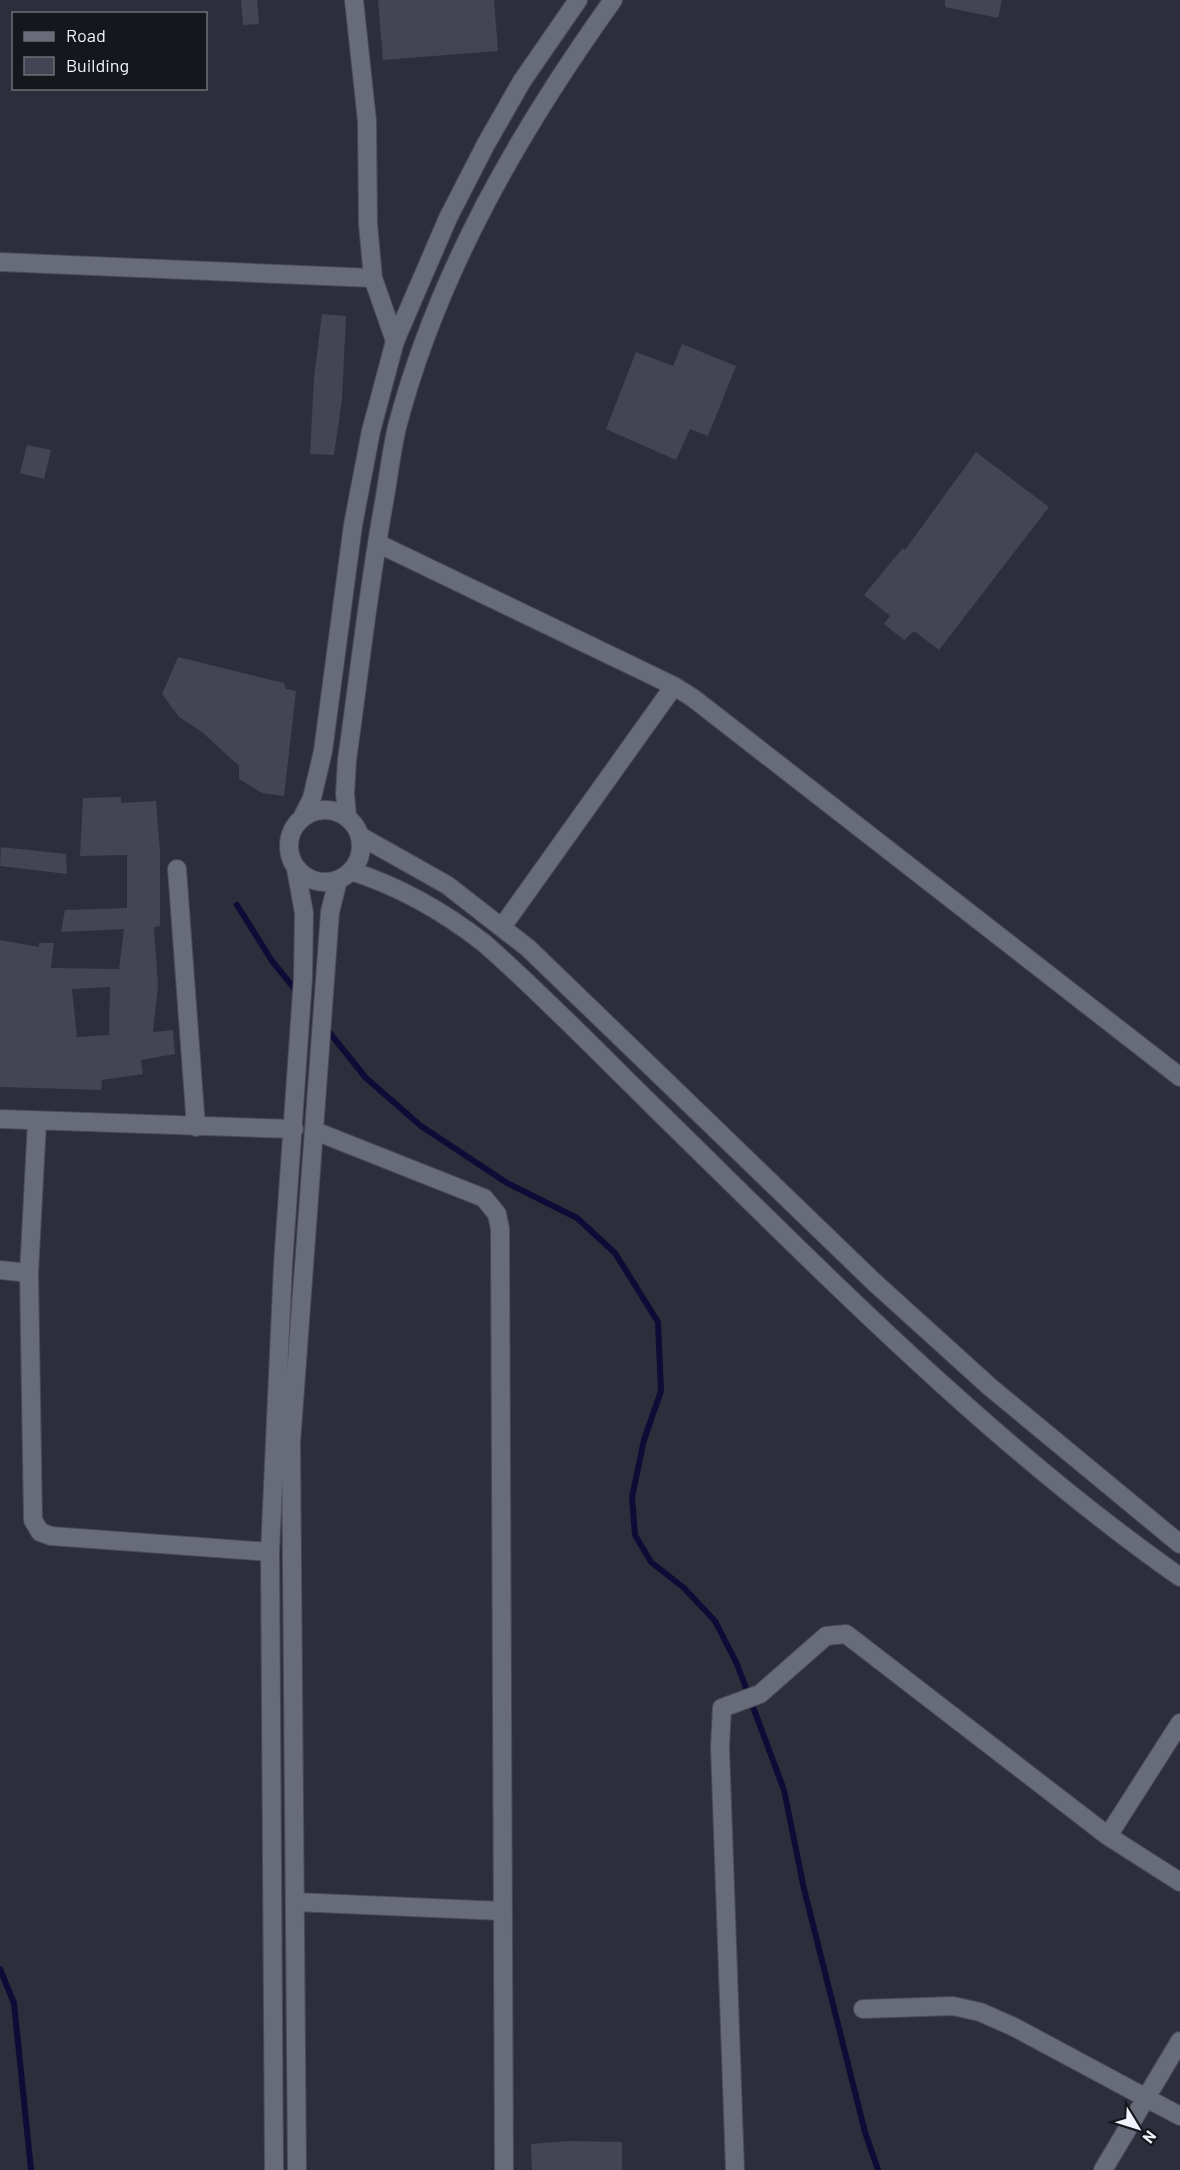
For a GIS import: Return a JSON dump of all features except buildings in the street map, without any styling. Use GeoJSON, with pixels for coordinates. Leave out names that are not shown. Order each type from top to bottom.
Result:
{"type":"FeatureCollection","features":[{"type":"Feature","properties":{"kind":"main road"},"geometry":{"type":"LineString","coordinates":[[354,0],[367,121],[368,224],[373,278],[395,341]]}},
{"type":"Feature","properties":{"kind":"main road"},"geometry":{"type":"LineString","coordinates":[[274,2170],[270,1552],[283,1265],[303,978],[304,913],[296,869],[288,847],[294,825],[303,816],[312,798],[323,752],[353,525],[371,431],[395,341],[448,218],[486,144],[522,81],[578,0]]}},
{"type":"Feature","properties":{"kind":"main road"},"geometry":{"type":"LineString","coordinates":[[347,815],[345,794],[347,759],[377,543],[397,430],[416,363],[436,310],[468,238],[530,122],[613,0]]}},
{"type":"Feature","properties":{"kind":"main road"},"geometry":{"type":"LineString","coordinates":[[0,262],[373,278]]}},
{"type":"Feature","properties":{"kind":"main road"},"geometry":{"type":"LineString","coordinates":[[377,543],[674,686],[1180,1077]]}},
{"type":"Feature","properties":{"kind":"main road"},"geometry":{"type":"LineString","coordinates":[[502,927],[674,686]]}},
{"type":"Feature","properties":{"kind":"main road"},"geometry":{"type":"LineString","coordinates":[[297,2170],[291,1443],[330,912],[344,875],[361,849],[356,825],[347,815],[326,809],[303,816]]}},
{"type":"Feature","properties":{"kind":"main road"},"geometry":{"type":"LineString","coordinates":[[360,836],[447,885],[502,927],[874,1282],[999,1394],[1180,1544]]}},
{"type":"Feature","properties":{"kind":"main road"},"geometry":{"type":"LineString","coordinates":[[177,869],[196,1127]]}},
{"type":"Feature","properties":{"kind":"main road"},"geometry":{"type":"LineString","coordinates":[[296,869],[303,876],[320,882],[344,875],[406,891],[455,921],[484,943],[796,1246],[975,1412],[1066,1492],[1180,1576]]}},
{"type":"Feature","properties":{"kind":"main road"},"geometry":{"type":"LineString","coordinates":[[0,1119],[294,1129]]}},
{"type":"Feature","properties":{"kind":"main road"},"geometry":{"type":"LineString","coordinates":[[37,1122],[29,1273],[33,1520],[40,1532],[51,1536],[270,1552]]}},
{"type":"Feature","properties":{"kind":"main road"},"geometry":{"type":"LineString","coordinates":[[315,1131],[484,1198],[497,1214],[500,1241],[504,2170]]}},
{"type":"Feature","properties":{"kind":"main road"},"geometry":{"type":"LineString","coordinates":[[0,1270],[29,1273]]}},
{"type":"Feature","properties":{"kind":"main road"},"geometry":{"type":"LineString","coordinates":[[735,2170],[720,1747],[722,1711],[725,1706],[760,1694],[826,1636],[846,1634],[1108,1836],[1180,1882]]}},
{"type":"Feature","properties":{"kind":"main road"},"geometry":{"type":"LineString","coordinates":[[1108,1836],[1180,1723]]}},
{"type":"Feature","properties":{"kind":"main road"},"geometry":{"type":"LineString","coordinates":[[295,1902],[502,1911]]}},
{"type":"Feature","properties":{"kind":"main road"},"geometry":{"type":"LineString","coordinates":[[862,2009],[953,2007],[980,2012],[1014,2027],[1180,2116]]}},
{"type":"Feature","properties":{"kind":"main road"},"geometry":{"type":"LineString","coordinates":[[1103,2170],[1180,2041]]}},
{"type":"Feature","properties":{"kind":"waterway"},"geometry":{"type":"LineString","coordinates":[[237,905],[272,961],[298,993]]}},
{"type":"Feature","properties":{"kind":"waterway"},"geometry":{"type":"LineString","coordinates":[[325,1027],[366,1078],[421,1126],[507,1183],[577,1218],[615,1253],[658,1322],[661,1391],[644,1440],[632,1497],[635,1535],[651,1562],[684,1588],[715,1621],[737,1664],[784,1790],[804,1889],[865,2132],[878,2170]]}},
{"type":"Feature","properties":{"kind":"waterway"},"geometry":{"type":"LineString","coordinates":[[0,1969],[14,2003],[31,2170]]}}]}
